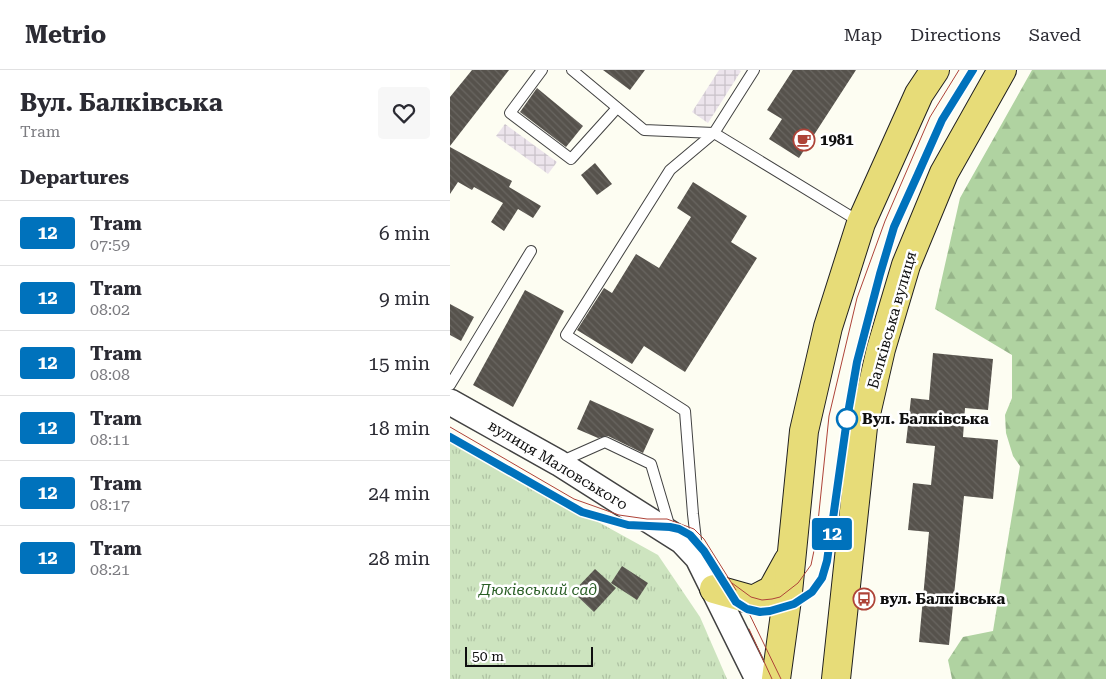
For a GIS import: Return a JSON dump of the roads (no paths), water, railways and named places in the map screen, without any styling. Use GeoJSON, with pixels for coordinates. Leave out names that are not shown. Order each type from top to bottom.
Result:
{"type":"FeatureCollection","features":[{"type":"Feature","properties":{"kind":"main road"},"geometry":{"type":"LineString","coordinates":[[776,679],[792,555],[804,431],[828,327],[861,223],[919,94],[935,70]]}},
{"type":"Feature","properties":{"kind":"main road","name":"Балківська вулиця"},"geometry":{"type":"LineString","coordinates":[[836,679],[863,427],[881,349],[906,265],[944,173],[1002,70]]}},
{"type":"Feature","properties":{"kind":"main road"},"geometry":{"type":"LineString","coordinates":[[714,589],[753,600],[772,590],[792,555]]}},
{"type":"Feature","properties":{"kind":"street","name":"вулиця Маловського"},"geometry":{"type":"LineString","coordinates":[[450,402],[559,463],[682,541],[698,558],[758,679]]}},
{"type":"Feature","properties":{"kind":"lane"},"geometry":{"type":"LineString","coordinates":[[542,70],[510,113],[571,159],[617,108]]}},
{"type":"Feature","properties":{"kind":"lane"},"geometry":{"type":"LineString","coordinates":[[698,558],[685,411],[566,335],[670,170],[714,134],[754,70]]}},
{"type":"Feature","properties":{"kind":"lane"},"geometry":{"type":"LineString","coordinates":[[576,71],[644,130],[714,134],[861,223]]}},
{"type":"Feature","properties":{"kind":"lane"},"geometry":{"type":"LineString","coordinates":[[450,385],[531,250]]}},
{"type":"Feature","properties":{"kind":"lane"},"geometry":{"type":"LineString","coordinates":[[559,463],[605,442],[651,464],[672,534]]}},
{"type":"Feature","properties":{"kind":"tram line"},"geometry":{"type":"LineString","coordinates":[[732,583],[751,597],[762,600],[772,599],[780,597],[798,583],[811,565],[816,541],[829,416],[857,298],[885,221],[930,117],[959,70]]}},
{"type":"Feature","properties":{"kind":"tram line"},"geometry":{"type":"LineString","coordinates":[[736,602],[747,609],[760,612],[776,610],[794,604],[812,592],[822,578],[831,542],[847,419],[870,306],[894,227],[942,120],[973,70]]}},
{"type":"Feature","properties":{"kind":"tram line","name":"12"},"geometry":{"type":"LineString","coordinates":[[450,437],[582,512],[628,525],[670,527],[690,535],[704,551],[736,602],[747,609],[760,612],[776,610],[794,604],[812,592],[822,578],[827,561],[857,362],[870,306],[894,227],[942,120],[973,70]]}},
{"type":"Feature","properties":{"kind":"tram line"},"geometry":{"type":"LineString","coordinates":[[450,427],[574,499],[619,515],[647,519],[667,519],[694,529],[704,539],[736,590]]}},
{"type":"Feature","properties":{"kind":"tram line"},"geometry":{"type":"LineString","coordinates":[[450,437],[582,511],[628,525],[679,529],[690,535],[708,558]]}},
{"type":"Feature","properties":{"kind":"tram line"},"geometry":{"type":"LineString","coordinates":[[745,605],[781,679]]}},
{"type":"Feature","properties":{"kind":"tram line"},"geometry":{"type":"LineString","coordinates":[[749,629],[772,679]]}},
{"type":"Feature","properties":{"kind":"place","name":"1981"},"geometry":{"type":"Point","coordinates":[804,140]}},
{"type":"Feature","properties":{"kind":"place","name":"Вул. Балківська"},"geometry":{"type":"Point","coordinates":[847,419]}},
{"type":"Feature","properties":{"kind":"place","name":"вул. Балківська"},"geometry":{"type":"Point","coordinates":[864,599]}},
{"type":"Feature","properties":{"kind":"park label","name":"Дюківський сад"},"geometry":{"type":"Point","coordinates":[538,590]}}]}
